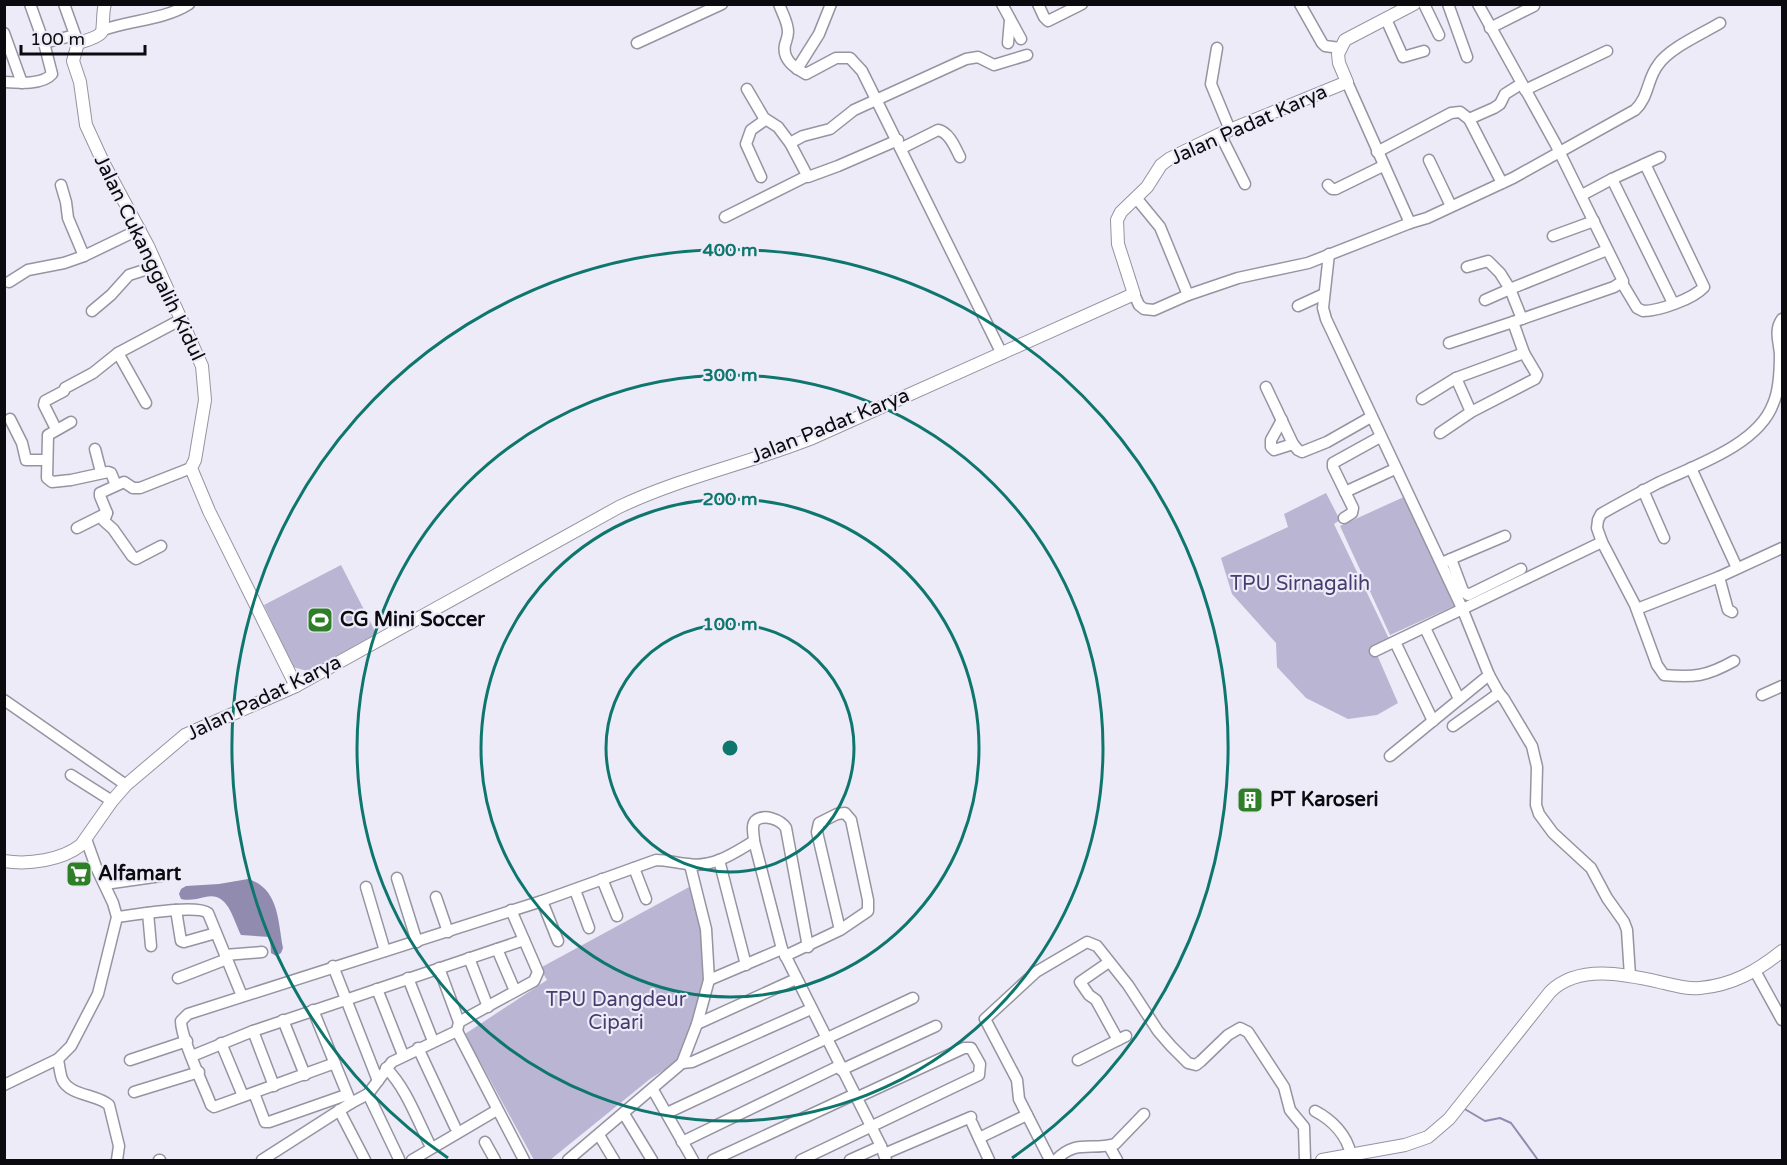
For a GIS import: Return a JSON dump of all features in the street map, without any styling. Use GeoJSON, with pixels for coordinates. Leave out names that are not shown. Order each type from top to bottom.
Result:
{"type":"FeatureCollection","features":[{"type":"Feature","properties":{"kind":"street"},"geometry":{"type":"LineString","coordinates":[[4,82],[22,83],[45,79],[52,74],[30,4]]}},
{"type":"Feature","properties":{"kind":"street"},"geometry":{"type":"LineString","coordinates":[[64,4],[76,39]]}},
{"type":"Feature","properties":{"kind":"street"},"geometry":{"type":"LineString","coordinates":[[103,30],[101,23],[105,4]]}},
{"type":"Feature","properties":{"kind":"street"},"geometry":{"type":"LineString","coordinates":[[44,43],[100,34],[103,30],[117,25],[189,4]]}},
{"type":"Feature","properties":{"kind":"street"},"geometry":{"type":"LineString","coordinates":[[637,43],[706,8],[722,4]]}},
{"type":"Feature","properties":{"kind":"street"},"geometry":{"type":"LineString","coordinates":[[779,4],[788,29],[784,48],[786,56],[797,69],[806,74],[836,58],[850,58],[862,71],[1002,354]]}},
{"type":"Feature","properties":{"kind":"street"},"geometry":{"type":"LineString","coordinates":[[797,69],[819,34],[831,4]]}},
{"type":"Feature","properties":{"kind":"street"},"geometry":{"type":"LineString","coordinates":[[1002,4],[1021,39]]}},
{"type":"Feature","properties":{"kind":"street"},"geometry":{"type":"LineString","coordinates":[[1038,4],[1044,18],[1048,21],[1080,5]]}},
{"type":"Feature","properties":{"kind":"street"},"geometry":{"type":"LineString","coordinates":[[1300,4],[1322,43],[1325,46],[1340,48],[1352,34],[1414,4]]}},
{"type":"Feature","properties":{"kind":"street"},"geometry":{"type":"LineString","coordinates":[[1424,4],[1439,35]]}},
{"type":"Feature","properties":{"kind":"street"},"geometry":{"type":"LineString","coordinates":[[1448,4],[1467,57]]}},
{"type":"Feature","properties":{"kind":"street"},"geometry":{"type":"LineString","coordinates":[[1478,4],[1582,195],[1622,283],[1640,310],[1649,311],[1700,291],[1704,286],[1646,164]]}},
{"type":"Feature","properties":{"kind":"street"},"geometry":{"type":"LineString","coordinates":[[1490,28],[1534,6]]}},
{"type":"Feature","properties":{"kind":"street"},"geometry":{"type":"LineString","coordinates":[[1386,19],[1403,57],[1424,51]]}},
{"type":"Feature","properties":{"kind":"street"},"geometry":{"type":"LineString","coordinates":[[1008,43],[1010,20]]}},
{"type":"Feature","properties":{"kind":"street"},"geometry":{"type":"LineString","coordinates":[[1134,294],[1139,305],[1148,310],[1154,310],[1238,278],[1296,266],[1427,218],[1560,153],[1635,110],[1642,103],[1659,63],[1669,54],[1720,23]]}},
{"type":"Feature","properties":{"kind":"street"},"geometry":{"type":"LineString","coordinates":[[4,33],[22,83]]}},
{"type":"Feature","properties":{"kind":"street","name":"Jalan Cukanggalih Kidul"},"geometry":{"type":"LineString","coordinates":[[76,39],[73,61],[80,82],[86,125],[103,162],[140,229],[202,366],[205,387],[202,419],[195,460],[191,468]]}},
{"type":"Feature","properties":{"kind":"street"},"geometry":{"type":"LineString","coordinates":[[1217,48],[1211,84],[1225,132],[1245,184]]}},
{"type":"Feature","properties":{"kind":"street","name":"Jalan Padat Karya"},"geometry":{"type":"LineString","coordinates":[[4,861],[23,863],[63,855],[76,849],[126,785],[185,735],[296,686],[643,496],[810,439],[1134,294],[1118,244],[1117,220],[1121,212],[1137,199],[1161,165],[1169,159],[1225,132],[1347,82],[1339,63],[1340,48]]}},
{"type":"Feature","properties":{"kind":"street"},"geometry":{"type":"LineString","coordinates":[[1469,119],[1500,104],[1505,94],[1607,51]]}},
{"type":"Feature","properties":{"kind":"street"},"geometry":{"type":"LineString","coordinates":[[790,143],[803,136],[830,129],[854,110],[966,59],[978,57],[994,65],[1027,55]]}},
{"type":"Feature","properties":{"kind":"street"},"geometry":{"type":"LineString","coordinates":[[1347,82],[1410,223]]}},
{"type":"Feature","properties":{"kind":"street"},"geometry":{"type":"LineString","coordinates":[[747,89],[765,120],[778,127],[790,143],[807,176]]}},
{"type":"Feature","properties":{"kind":"street"},"geometry":{"type":"LineString","coordinates":[[1377,152],[1454,112],[1460,112],[1469,119],[1502,183]]}},
{"type":"Feature","properties":{"kind":"street"},"geometry":{"type":"LineString","coordinates":[[761,177],[746,144],[751,130],[765,120]]}},
{"type":"Feature","properties":{"kind":"street"},"geometry":{"type":"LineString","coordinates":[[724,217],[807,176],[810,177],[942,130],[960,157]]}},
{"type":"Feature","properties":{"kind":"street"},"geometry":{"type":"LineString","coordinates":[[1582,195],[1660,157]]}},
{"type":"Feature","properties":{"kind":"street"},"geometry":{"type":"LineString","coordinates":[[1429,160],[1451,206]]}},
{"type":"Feature","properties":{"kind":"street"},"geometry":{"type":"LineString","coordinates":[[1328,185],[1336,189],[1383,166]]}},
{"type":"Feature","properties":{"kind":"street"},"geometry":{"type":"LineString","coordinates":[[1612,179],[1673,303]]}},
{"type":"Feature","properties":{"kind":"street"},"geometry":{"type":"LineString","coordinates":[[61,185],[68,218],[84,256]]}},
{"type":"Feature","properties":{"kind":"street"},"geometry":{"type":"LineString","coordinates":[[1137,199],[1160,228],[1188,296]]}},
{"type":"Feature","properties":{"kind":"street"},"geometry":{"type":"LineString","coordinates":[[1553,236],[1594,221]]}},
{"type":"Feature","properties":{"kind":"street"},"geometry":{"type":"LineString","coordinates":[[9,282],[28,270],[64,263],[84,256],[140,229]]}},
{"type":"Feature","properties":{"kind":"street"},"geometry":{"type":"LineString","coordinates":[[1485,300],[1607,250]]}},
{"type":"Feature","properties":{"kind":"street"},"geometry":{"type":"LineString","coordinates":[[1329,254],[1323,308],[1326,319],[1395,469],[1463,591],[1468,595],[1521,569]]}},
{"type":"Feature","properties":{"kind":"street"},"geometry":{"type":"LineString","coordinates":[[1440,433],[1471,412],[1535,380],[1536,375],[1524,353],[1510,289],[1500,273],[1488,261],[1467,267]]}},
{"type":"Feature","properties":{"kind":"street"},"geometry":{"type":"LineString","coordinates":[[92,311],[129,275],[157,266]]}},
{"type":"Feature","properties":{"kind":"street"},"geometry":{"type":"LineString","coordinates":[[1449,343],[1622,283]]}},
{"type":"Feature","properties":{"kind":"street"},"geometry":{"type":"LineString","coordinates":[[1298,306],[1324,294]]}},
{"type":"Feature","properties":{"kind":"street"},"geometry":{"type":"LineString","coordinates":[[56,429],[44,405],[45,401],[60,395],[65,388],[93,373],[118,353],[182,319]]}},
{"type":"Feature","properties":{"kind":"street"},"geometry":{"type":"LineString","coordinates":[[1734,661],[1703,676],[1664,675],[1657,665],[1636,609],[1597,528],[1599,517],[1643,490],[1732,447],[1763,423],[1774,401],[1780,354],[1777,333],[1782,319]]}},
{"type":"Feature","properties":{"kind":"street"},"geometry":{"type":"LineString","coordinates":[[118,353],[146,403]]}},
{"type":"Feature","properties":{"kind":"street"},"geometry":{"type":"LineString","coordinates":[[1422,399],[1456,378],[1524,353]]}},
{"type":"Feature","properties":{"kind":"street"},"geometry":{"type":"LineString","coordinates":[[1456,378],[1471,412]]}},
{"type":"Feature","properties":{"kind":"street"},"geometry":{"type":"LineString","coordinates":[[1266,387],[1293,444],[1302,452],[1371,417]]}},
{"type":"Feature","properties":{"kind":"street"},"geometry":{"type":"LineString","coordinates":[[10,419],[22,443],[26,460],[47,460]]}},
{"type":"Feature","properties":{"kind":"street"},"geometry":{"type":"LineString","coordinates":[[1282,420],[1271,440],[1271,447],[1274,450],[1293,444]]}},
{"type":"Feature","properties":{"kind":"street"},"geometry":{"type":"LineString","coordinates":[[70,422],[56,429],[47,438],[46,474],[52,482],[111,472],[116,485]]}},
{"type":"Feature","properties":{"kind":"street"},"geometry":{"type":"LineString","coordinates":[[1344,518],[1354,509],[1333,463],[1380,437]]}},
{"type":"Feature","properties":{"kind":"street"},"geometry":{"type":"LineString","coordinates":[[95,448],[101,472]]}},
{"type":"Feature","properties":{"kind":"street"},"geometry":{"type":"LineString","coordinates":[[161,546],[136,559],[104,521],[107,513],[100,493],[124,482],[136,489],[191,468],[209,511],[296,686]]}},
{"type":"Feature","properties":{"kind":"street"},"geometry":{"type":"LineString","coordinates":[[1691,468],[1737,568]]}},
{"type":"Feature","properties":{"kind":"street"},"geometry":{"type":"LineString","coordinates":[[1345,492],[1395,469]]}},
{"type":"Feature","properties":{"kind":"street"},"geometry":{"type":"LineString","coordinates":[[1643,490],[1664,538]]}},
{"type":"Feature","properties":{"kind":"street"},"geometry":{"type":"LineString","coordinates":[[77,528],[107,513]]}},
{"type":"Feature","properties":{"kind":"street"},"geometry":{"type":"LineString","coordinates":[[1446,562],[1505,536]]}},
{"type":"Feature","properties":{"kind":"street"},"geometry":{"type":"LineString","coordinates":[[1375,651],[1602,542]]}},
{"type":"Feature","properties":{"kind":"street"},"geometry":{"type":"LineString","coordinates":[[1636,609],[1782,548]]}},
{"type":"Feature","properties":{"kind":"street"},"geometry":{"type":"LineString","coordinates":[[1446,562],[1489,675],[1532,746],[1537,767],[1536,805],[1539,814],[1553,833],[1591,867],[1606,898],[1624,922],[1627,930],[1630,976]]}},
{"type":"Feature","properties":{"kind":"street"},"geometry":{"type":"LineString","coordinates":[[1719,576],[1728,610],[1732,612]]}},
{"type":"Feature","properties":{"kind":"street"},"geometry":{"type":"LineString","coordinates":[[1425,628],[1459,699]]}},
{"type":"Feature","properties":{"kind":"street"},"geometry":{"type":"LineString","coordinates":[[1395,642],[1433,721]]}},
{"type":"Feature","properties":{"kind":"street"},"geometry":{"type":"LineString","coordinates":[[1390,756],[1489,675]]}},
{"type":"Feature","properties":{"kind":"street"},"geometry":{"type":"LineString","coordinates":[[1762,695],[1782,686]]}},
{"type":"Feature","properties":{"kind":"street"},"geometry":{"type":"LineString","coordinates":[[1453,726],[1499,693]]}},
{"type":"Feature","properties":{"kind":"street"},"geometry":{"type":"LineString","coordinates":[[4,700],[126,785]]}},
{"type":"Feature","properties":{"kind":"street"},"geometry":{"type":"LineString","coordinates":[[71,775],[112,801]]}},
{"type":"Feature","properties":{"kind":"street"},"geometry":{"type":"LineString","coordinates":[[709,980],[784,952],[808,947],[840,930],[866,914],[869,906],[851,820],[845,813],[819,822],[817,828],[840,930]]}},
{"type":"Feature","properties":{"kind":"street"},"geometry":{"type":"LineString","coordinates":[[808,947],[785,825],[776,819],[757,820],[754,826],[754,841],[784,952],[883,1154]]}},
{"type":"Feature","properties":{"kind":"street"},"geometry":{"type":"LineString","coordinates":[[4,1085],[58,1059],[71,1046],[98,994],[117,917],[86,839]]}},
{"type":"Feature","properties":{"kind":"street"},"geometry":{"type":"LineString","coordinates":[[335,1064],[214,1107],[211,1105],[181,1028],[181,1021],[184,1017],[242,996],[448,932],[575,890],[656,860],[690,865],[719,860],[754,841]]}},
{"type":"Feature","properties":{"kind":"street"},"geometry":{"type":"LineString","coordinates":[[719,860],[746,965]]}},
{"type":"Feature","properties":{"kind":"street"},"geometry":{"type":"LineString","coordinates":[[571,1159],[682,1063],[697,1024],[709,980],[706,929],[690,865]]}},
{"type":"Feature","properties":{"kind":"street"},"geometry":{"type":"LineString","coordinates":[[634,868],[646,898]]}},
{"type":"Feature","properties":{"kind":"street"},"geometry":{"type":"LineString","coordinates":[[105,884],[161,876]]}},
{"type":"Feature","properties":{"kind":"street"},"geometry":{"type":"LineString","coordinates":[[397,878],[417,942]]}},
{"type":"Feature","properties":{"kind":"street"},"geometry":{"type":"LineString","coordinates":[[602,879],[617,916]]}},
{"type":"Feature","properties":{"kind":"street"},"geometry":{"type":"LineString","coordinates":[[366,887],[386,951]]}},
{"type":"Feature","properties":{"kind":"street"},"geometry":{"type":"LineString","coordinates":[[575,890],[589,928]]}},
{"type":"Feature","properties":{"kind":"street"},"geometry":{"type":"LineString","coordinates":[[436,897],[448,932]]}},
{"type":"Feature","properties":{"kind":"street"},"geometry":{"type":"LineString","coordinates":[[542,901],[558,941]]}},
{"type":"Feature","properties":{"kind":"street"},"geometry":{"type":"LineString","coordinates":[[117,917],[176,910],[204,910],[208,913],[242,996]]}},
{"type":"Feature","properties":{"kind":"street"},"geometry":{"type":"LineString","coordinates":[[176,910],[181,941],[216,933]]}},
{"type":"Feature","properties":{"kind":"street"},"geometry":{"type":"LineString","coordinates":[[221,1043],[265,1122],[368,1094],[386,1068],[403,1055],[433,1041],[534,981],[538,972],[511,910]]}},
{"type":"Feature","properties":{"kind":"street"},"geometry":{"type":"LineString","coordinates":[[148,914],[151,946]]}},
{"type":"Feature","properties":{"kind":"street"},"geometry":{"type":"LineString","coordinates":[[192,1056],[283,1020],[524,940]]}},
{"type":"Feature","properties":{"kind":"street"},"geometry":{"type":"LineString","coordinates":[[1050,1161],[1018,1095],[1017,1080],[985,1019],[1036,972],[1087,942],[1096,946],[1128,985],[1158,1031],[1188,1063],[1193,1065],[1201,1061],[1232,1032],[1240,1028],[1248,1032],[1284,1087],[1290,1110],[1304,1127],[1305,1161]]}},
{"type":"Feature","properties":{"kind":"street"},"geometry":{"type":"LineString","coordinates":[[497,949],[515,991]]}},
{"type":"Feature","properties":{"kind":"street"},"geometry":{"type":"LineString","coordinates":[[1322,1161],[1419,1142],[1439,1129],[1528,1019],[1562,982],[1591,974],[1630,976],[1697,989],[1729,982],[1755,971],[1782,951]]}},
{"type":"Feature","properties":{"kind":"street"},"geometry":{"type":"LineString","coordinates":[[178,978],[226,957],[262,952]]}},
{"type":"Feature","properties":{"kind":"street"},"geometry":{"type":"LineString","coordinates":[[469,958],[488,1007]]}},
{"type":"Feature","properties":{"kind":"street"},"geometry":{"type":"LineString","coordinates":[[1078,1060],[1122,1038],[1096,1000],[1089,995],[1080,982],[1109,962]]}},
{"type":"Feature","properties":{"kind":"street"},"geometry":{"type":"LineString","coordinates":[[333,966],[378,1081]]}},
{"type":"Feature","properties":{"kind":"street"},"geometry":{"type":"LineString","coordinates":[[439,968],[458,1026],[497,1110],[524,1161]]}},
{"type":"Feature","properties":{"kind":"street"},"geometry":{"type":"LineString","coordinates":[[1755,971],[1782,1020]]}},
{"type":"Feature","properties":{"kind":"street"},"geometry":{"type":"LineString","coordinates":[[408,978],[433,1041]]}},
{"type":"Feature","properties":{"kind":"street"},"geometry":{"type":"LineString","coordinates":[[697,1024],[796,979]]}},
{"type":"Feature","properties":{"kind":"street"},"geometry":{"type":"LineString","coordinates":[[377,989],[403,1055]]}},
{"type":"Feature","properties":{"kind":"street"},"geometry":{"type":"LineString","coordinates":[[667,1113],[914,998]]}},
{"type":"Feature","properties":{"kind":"street"},"geometry":{"type":"LineString","coordinates":[[313,1010],[349,1099]]}},
{"type":"Feature","properties":{"kind":"street"},"geometry":{"type":"LineString","coordinates":[[682,1063],[692,1062],[811,1010]]}},
{"type":"Feature","properties":{"kind":"street"},"geometry":{"type":"LineString","coordinates":[[283,1020],[305,1075]]}},
{"type":"Feature","properties":{"kind":"street"},"geometry":{"type":"LineString","coordinates":[[682,1142],[936,1026]]}},
{"type":"Feature","properties":{"kind":"street"},"geometry":{"type":"LineString","coordinates":[[253,1031],[274,1086]]}},
{"type":"Feature","properties":{"kind":"street"},"geometry":{"type":"LineString","coordinates":[[130,1060],[187,1041]]}},
{"type":"Feature","properties":{"kind":"street"},"geometry":{"type":"LineString","coordinates":[[418,1048],[455,1127]]}},
{"type":"Feature","properties":{"kind":"street"},"geometry":{"type":"LineString","coordinates":[[713,1161],[964,1048],[971,1048],[975,1053],[980,1064],[979,1075],[801,1161]]}},
{"type":"Feature","properties":{"kind":"street"},"geometry":{"type":"LineString","coordinates":[[58,1059],[66,1085],[109,1105],[119,1146],[117,1160]]}},
{"type":"Feature","properties":{"kind":"street"},"geometry":{"type":"LineString","coordinates":[[386,1068],[396,1077],[429,1143]]}},
{"type":"Feature","properties":{"kind":"street"},"geometry":{"type":"LineString","coordinates":[[134,1092],[199,1072]]}},
{"type":"Feature","properties":{"kind":"street"},"geometry":{"type":"LineString","coordinates":[[653,1090],[693,1161]]}},
{"type":"Feature","properties":{"kind":"street"},"geometry":{"type":"LineString","coordinates":[[368,1094],[399,1158]]}},
{"type":"Feature","properties":{"kind":"street"},"geometry":{"type":"LineString","coordinates":[[267,1159],[339,1110],[349,1099]]}},
{"type":"Feature","properties":{"kind":"street"},"geometry":{"type":"LineString","coordinates":[[339,1110],[365,1161]]}},
{"type":"Feature","properties":{"kind":"street"},"geometry":{"type":"LineString","coordinates":[[412,1161],[497,1110]]}},
{"type":"Feature","properties":{"kind":"street"},"geometry":{"type":"LineString","coordinates":[[1315,1111],[1334,1124],[1346,1139],[1345,1157]]}},
{"type":"Feature","properties":{"kind":"street"},"geometry":{"type":"LineString","coordinates":[[624,1114],[652,1161]]}},
{"type":"Feature","properties":{"kind":"street"},"geometry":{"type":"LineString","coordinates":[[1056,1161],[1064,1152],[1073,1147],[1115,1144],[1144,1114]]}},
{"type":"Feature","properties":{"kind":"street"},"geometry":{"type":"LineString","coordinates":[[979,1138],[1027,1116]]}},
{"type":"Feature","properties":{"kind":"street"},"geometry":{"type":"LineString","coordinates":[[850,1161],[883,1154],[971,1120],[989,1161]]}},
{"type":"Feature","properties":{"kind":"street"},"geometry":{"type":"LineString","coordinates":[[599,1135],[614,1161]]}},
{"type":"Feature","properties":{"kind":"street"},"geometry":{"type":"LineString","coordinates":[[484,1143],[495,1161]]}},
{"type":"Feature","properties":{"kind":"street"},"geometry":{"type":"LineString","coordinates":[[1109,1146],[1117,1161]]}},
{"type":"Feature","properties":{"kind":"green space","name":"TPU Sirnagalih"},"geometry":{"type":"Polygon","coordinates":[[[1326,493],[1340,520],[1334,524],[1391,643],[1375,650],[1398,703],[1377,715],[1348,719],[1306,698],[1277,667],[1276,643],[1232,594],[1221,558],[1288,527],[1284,514],[1326,493]]]}},
{"type":"Feature","properties":{"kind":"green space"},"geometry":{"type":"Polygon","coordinates":[[[1406,496],[1456,605],[1390,635],[1340,526],[1406,496]]]}},
{"type":"Feature","properties":{"kind":"green space","name":"CG Mini Soccer"},"geometry":{"type":"Polygon","coordinates":[[[341,565],[377,635],[307,671],[293,667],[264,605],[341,565]]]}},
{"type":"Feature","properties":{"kind":"green space","name":"TPU Dangdeur Cipari"},"geometry":{"type":"Polygon","coordinates":[[[691,886],[706,945],[698,1019],[684,1057],[650,1079],[550,1160],[534,1160],[465,1034],[547,980],[540,968],[691,886]]]}},
{"type":"Feature","properties":{"kind":"shaded area"},"geometry":{"type":"Polygon","coordinates":[[[248,879],[258,883],[266,890],[275,907],[283,948],[276,956],[271,953],[270,937],[241,935],[229,908],[219,898],[213,896],[184,900],[179,894],[186,886],[248,879]]]}},
{"type":"Feature","properties":{"kind":"waterway"},"geometry":{"type":"LineString","coordinates":[[1463,1108],[1485,1121],[1500,1118],[1511,1123],[1538,1160]]}},
{"type":"Feature","properties":{"kind":"place","name":"CG Mini Soccer"},"geometry":{"type":"Point","coordinates":[320,620]}},
{"type":"Feature","properties":{"kind":"place","name":"PT Karoseri"},"geometry":{"type":"Point","coordinates":[1250,800]}},
{"type":"Feature","properties":{"kind":"place","name":"Alfamart"},"geometry":{"type":"Point","coordinates":[79,874]}}]}
